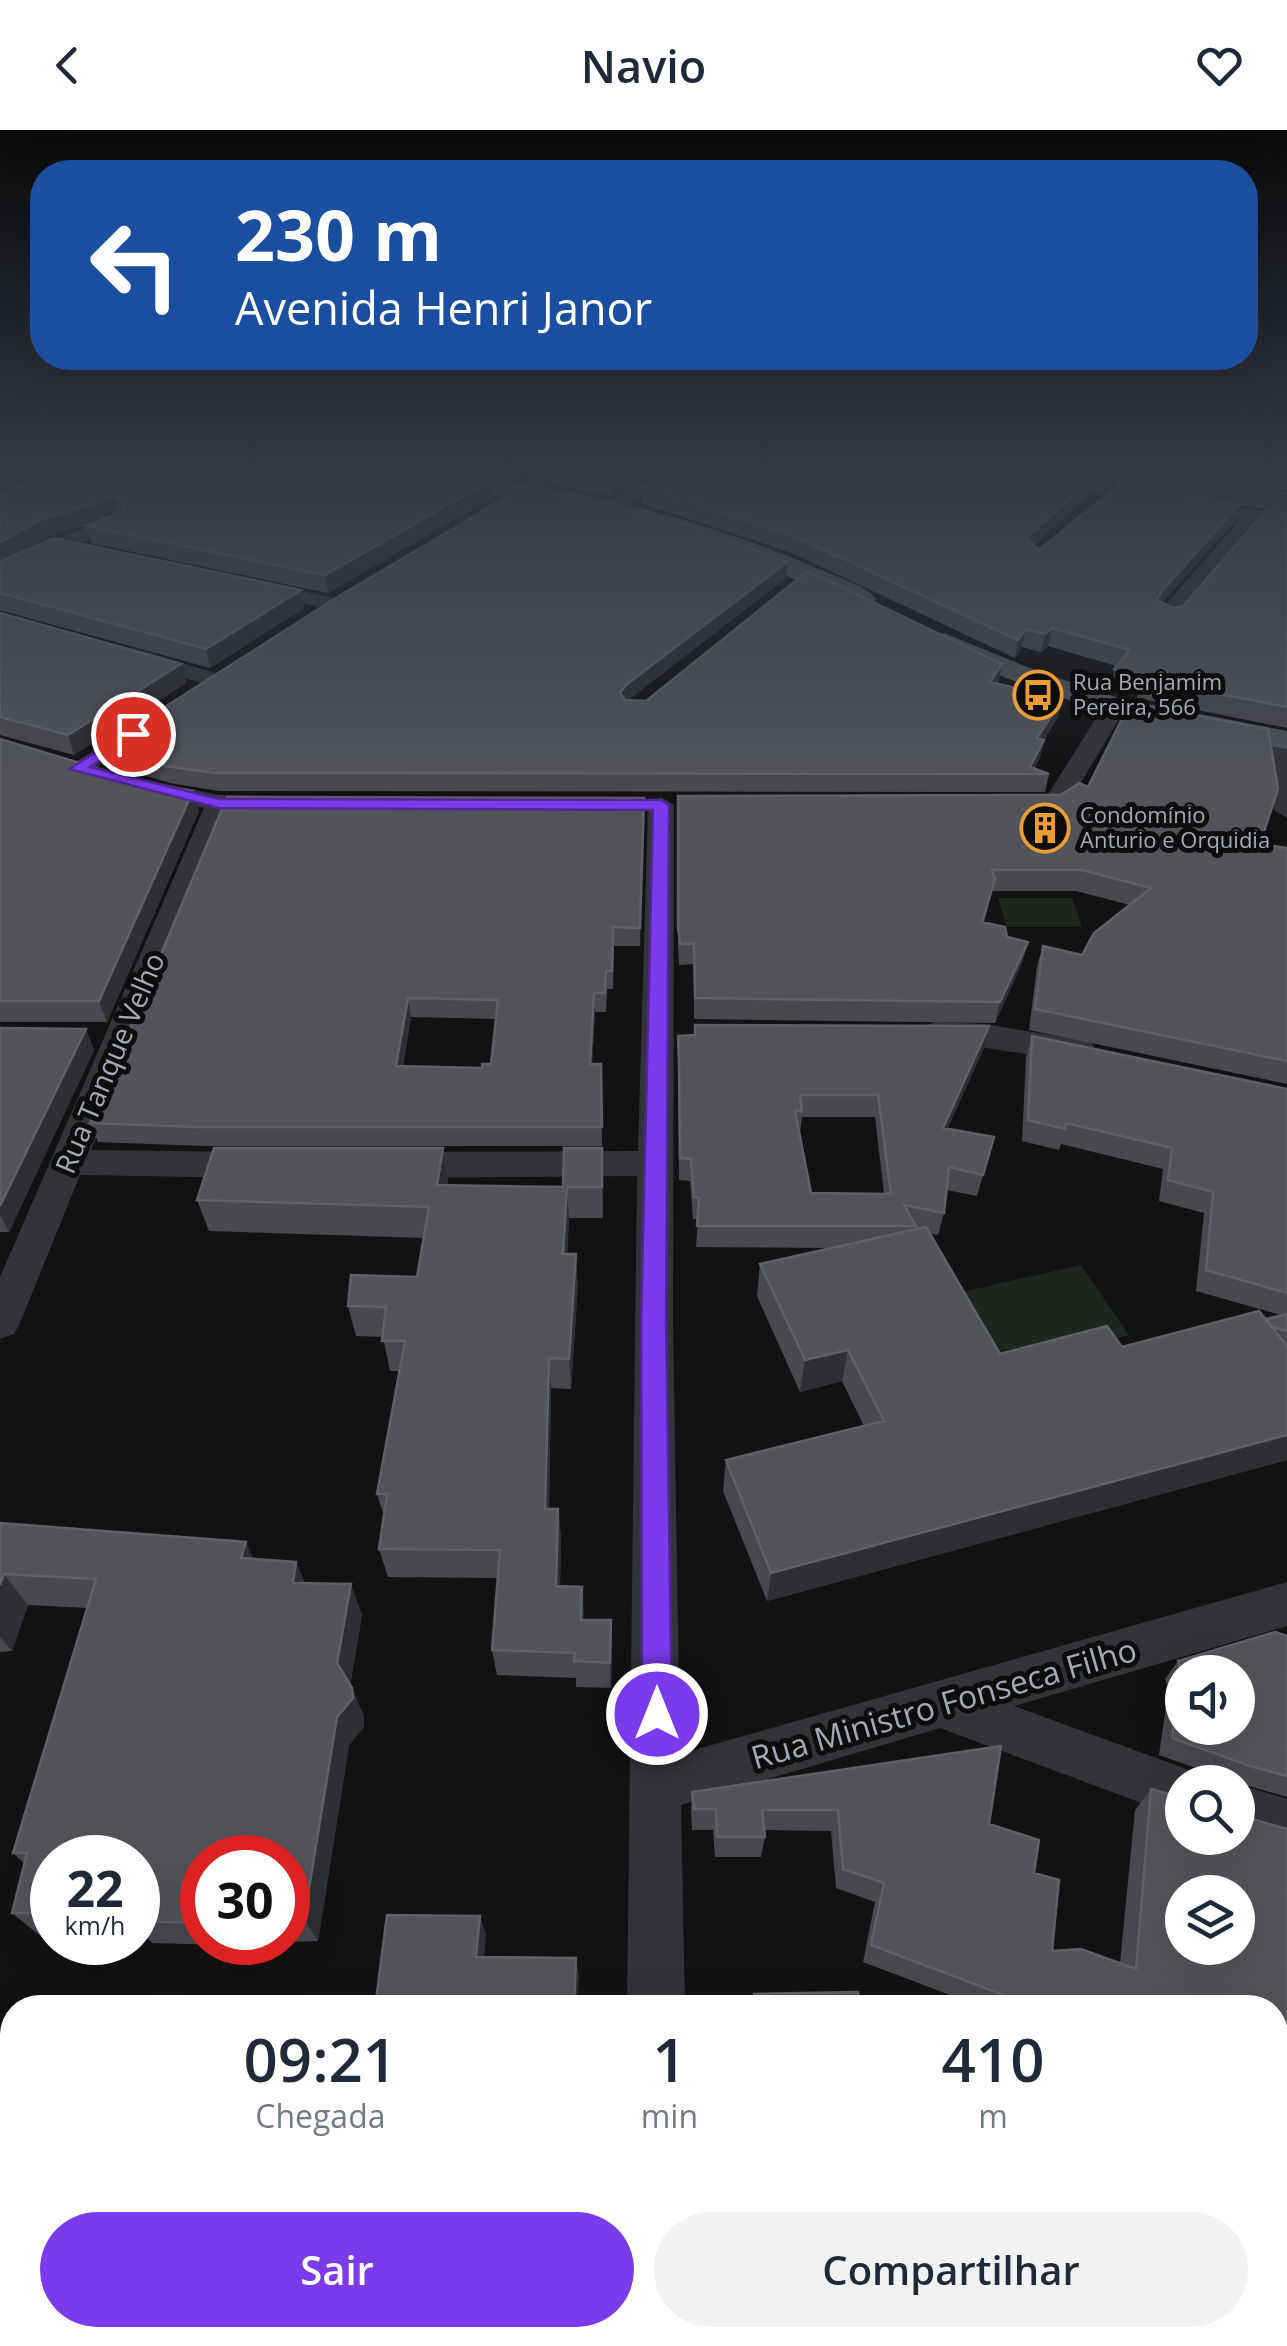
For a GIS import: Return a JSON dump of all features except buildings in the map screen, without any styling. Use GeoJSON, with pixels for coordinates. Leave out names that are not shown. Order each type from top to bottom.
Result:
{"type":"FeatureCollection","features":[{"type":"Feature","properties":{"kind":"main road"},"geometry":{"type":"LineString","coordinates":[[781,570],[904,620],[985,662],[1113,709],[1281,740]]}},
{"type":"Feature","properties":{"kind":"street"},"geometry":{"type":"LineString","coordinates":[[1167,617],[1207,570]]}},
{"type":"Feature","properties":{"kind":"street"},"geometry":{"type":"LineString","coordinates":[[239,584],[340,600],[300,626]]}},
{"type":"Feature","properties":{"kind":"street"},"geometry":{"type":"LineString","coordinates":[[77,769],[226,675],[114,650]]}},
{"type":"Feature","properties":{"kind":"street"},"geometry":{"type":"LineString","coordinates":[[996,805],[1056,803],[1113,709]]}},
{"type":"Feature","properties":{"kind":"street"},"geometry":{"type":"LineString","coordinates":[[1281,740],[1287,810]]}},
{"type":"Feature","properties":{"kind":"street"},"geometry":{"type":"LineString","coordinates":[[46,759],[219,804],[296,804]]}},
{"type":"Feature","properties":{"kind":"street","name":"Rua Tanque Velho"},"geometry":{"type":"LineString","coordinates":[[0,1323],[219,804]]}},
{"type":"Feature","properties":{"kind":"street"},"geometry":{"type":"LineString","coordinates":[[656,1995],[656,1164],[678,1033],[661,805]]}},
{"type":"Feature","properties":{"kind":"street"},"geometry":{"type":"LineString","coordinates":[[907,1032],[984,1034],[1110,1058]]}},
{"type":"Feature","properties":{"kind":"street"},"geometry":{"type":"LineString","coordinates":[[86,1036],[121,1036]]}},
{"type":"Feature","properties":{"kind":"street"},"geometry":{"type":"LineString","coordinates":[[68,1162],[293,1165]]}},
{"type":"Feature","properties":{"kind":"street"},"geometry":{"type":"LineString","coordinates":[[369,1166],[656,1164]]}},
{"type":"Feature","properties":{"kind":"street","name":"Rua Ministro Fonseca Filho"},"geometry":{"type":"LineString","coordinates":[[658,1786],[1287,1604]]}},
{"type":"Feature","properties":{"kind":"street"},"geometry":{"type":"LineString","coordinates":[[940,1704],[1165,1786]]}},
{"type":"Feature","properties":{"kind":"street"},"geometry":{"type":"LineString","coordinates":[[1255,1815],[1287,1824]]}},
{"type":"Feature","properties":{"kind":"shaded area"},"geometry":{"type":"Polygon","coordinates":[[[998,898],[1072,898],[1082,927],[1007,927],[998,898]]]}},
{"type":"Feature","properties":{"kind":"shaded area"},"geometry":{"type":"Polygon","coordinates":[[[1081,1265],[1129,1335],[983,1374],[940,1297],[1081,1265]]]}},
{"type":"Feature","properties":{"kind":"place","name":"Rua Benjamim Pereira, 566"},"geometry":{"type":"Point","coordinates":[1038,695]}},
{"type":"Feature","properties":{"kind":"place","name":"Condomínio Anturio e Orquidia"},"geometry":{"type":"Point","coordinates":[1045,828]}},
{"type":"Feature","properties":{"kind":"route"},"geometry":{"type":"LineString","coordinates":[[133,734],[77,769],[219,804],[661,805],[654,1322],[657,1714]]}}]}
